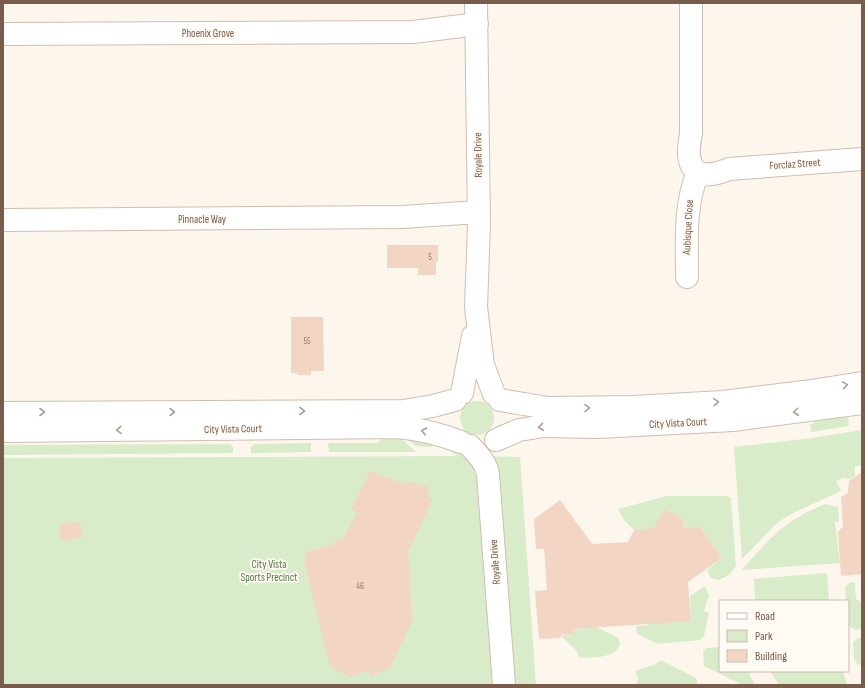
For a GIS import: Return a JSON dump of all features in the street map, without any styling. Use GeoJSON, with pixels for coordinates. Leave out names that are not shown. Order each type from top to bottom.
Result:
{"type":"FeatureCollection","features":[{"type":"Feature","properties":{"kind":"street","name":"Royale Drive"},"geometry":{"type":"LineString","coordinates":[[476,3],[479,218],[476,307]]}},
{"type":"Feature","properties":{"kind":"street"},"geometry":{"type":"LineString","coordinates":[[691,3],[691,134],[701,167]]}},
{"type":"Feature","properties":{"kind":"street","name":"Phoenix Grove"},"geometry":{"type":"LineString","coordinates":[[3,34],[413,32],[450,37],[477,32]]}},
{"type":"Feature","properties":{"kind":"street","name":"Forclaz Street"},"geometry":{"type":"LineString","coordinates":[[701,167],[729,169],[862,159]]}},
{"type":"Feature","properties":{"kind":"street","name":"Aubisque Close"},"geometry":{"type":"LineString","coordinates":[[687,277],[688,207],[692,187],[701,167]]}},
{"type":"Feature","properties":{"kind":"street","name":"Pinnacle Way"},"geometry":{"type":"LineString","coordinates":[[3,220],[402,217],[479,218]]}},
{"type":"Feature","properties":{"kind":"street"},"geometry":{"type":"LineString","coordinates":[[476,307],[483,365],[506,417],[502,434],[495,441],[479,447],[465,444],[454,436],[449,427],[448,417],[450,408],[458,396],[472,347],[476,307]]}},
{"type":"Feature","properties":{"kind":"street","name":"City Vista Court"},"geometry":{"type":"LineString","coordinates":[[497,397],[548,408],[633,407],[723,402],[797,393],[862,382]]}},
{"type":"Feature","properties":{"kind":"street"},"geometry":{"type":"LineString","coordinates":[[458,396],[478,389],[497,397]]}},
{"type":"Feature","properties":{"kind":"street","name":"City Vista Court"},"geometry":{"type":"LineString","coordinates":[[3,413],[403,411],[433,406],[458,396]]}},
{"type":"Feature","properties":{"kind":"street","name":"City Vista Court"},"geometry":{"type":"LineString","coordinates":[[495,441],[519,430],[544,426],[598,427],[733,420],[862,403]]}},
{"type":"Feature","properties":{"kind":"street","name":"City Vista Court"},"geometry":{"type":"LineString","coordinates":[[3,431],[398,427],[417,429],[444,435],[465,444]]}},
{"type":"Feature","properties":{"kind":"street","name":"Royale Drive"},"geometry":{"type":"LineString","coordinates":[[495,441],[501,473],[516,685]]}},
{"type":"Feature","properties":{"kind":"street","name":"Royale Drive"},"geometry":{"type":"LineString","coordinates":[[465,444],[481,457],[487,467],[504,685]]}},
{"type":"Feature","properties":{"kind":"green space"},"geometry":{"type":"Polygon","coordinates":[[[474,401],[480,401],[489,406],[493,412],[493,424],[489,430],[480,435],[474,435],[465,430],[460,421],[460,415],[465,406],[474,401]]]}},
{"type":"Feature","properties":{"kind":"green space"},"geometry":{"type":"Polygon","coordinates":[[[840,414],[848,418],[849,426],[811,432],[810,424],[813,424],[819,417],[840,414]]]}},
{"type":"Feature","properties":{"kind":"green space"},"geometry":{"type":"Polygon","coordinates":[[[862,430],[862,466],[855,466],[855,476],[851,479],[843,478],[836,481],[841,490],[839,492],[797,511],[778,522],[742,559],[734,447],[812,438],[862,430]]]}},
{"type":"Feature","properties":{"kind":"green space"},"geometry":{"type":"Polygon","coordinates":[[[402,434],[432,440],[432,447],[415,446],[402,434]]]}},
{"type":"Feature","properties":{"kind":"green space"},"geometry":{"type":"Polygon","coordinates":[[[395,436],[401,438],[416,452],[329,452],[328,443],[377,443],[384,438],[395,436]]]}},
{"type":"Feature","properties":{"kind":"green space","name":"City Vista Sports Precinct"},"geometry":{"type":"Polygon","coordinates":[[[438,440],[468,456],[520,457],[536,685],[3,685],[3,458],[457,456],[446,447],[436,447],[436,442],[438,440]]]}},
{"type":"Feature","properties":{"kind":"green space"},"geometry":{"type":"Polygon","coordinates":[[[311,443],[311,452],[251,453],[251,447],[254,444],[311,443]]]}},
{"type":"Feature","properties":{"kind":"green space"},"geometry":{"type":"Polygon","coordinates":[[[230,444],[233,447],[233,453],[3,455],[3,445],[230,444]]]}},
{"type":"Feature","properties":{"kind":"green space"},"geometry":{"type":"Polygon","coordinates":[[[667,496],[727,496],[731,498],[736,566],[729,575],[719,580],[711,578],[707,570],[722,558],[700,526],[684,528],[683,519],[664,509],[655,528],[634,530],[624,520],[618,509],[667,496]]]}},
{"type":"Feature","properties":{"kind":"green space"},"geometry":{"type":"Polygon","coordinates":[[[825,504],[838,507],[839,522],[835,522],[840,563],[742,570],[761,548],[788,523],[825,504]]]}},
{"type":"Feature","properties":{"kind":"green space"},"geometry":{"type":"Polygon","coordinates":[[[827,573],[829,600],[755,600],[754,579],[827,573]]]}},
{"type":"Feature","properties":{"kind":"green space"},"geometry":{"type":"Polygon","coordinates":[[[855,582],[856,599],[862,602],[862,629],[855,630],[849,626],[849,600],[846,600],[845,588],[849,583],[855,582]]]}},
{"type":"Feature","properties":{"kind":"green space"},"geometry":{"type":"Polygon","coordinates":[[[705,586],[709,596],[704,610],[705,612],[709,612],[704,636],[700,640],[658,644],[637,634],[636,626],[648,625],[648,621],[691,621],[690,596],[705,586]]]}},
{"type":"Feature","properties":{"kind":"green space"},"geometry":{"type":"Polygon","coordinates":[[[585,621],[618,638],[620,643],[618,648],[609,655],[580,658],[575,649],[561,636],[573,634],[574,629],[585,629],[585,621]]]}},
{"type":"Feature","properties":{"kind":"green space"},"geometry":{"type":"Polygon","coordinates":[[[862,637],[862,664],[858,665],[854,659],[853,642],[862,637]]]}},
{"type":"Feature","properties":{"kind":"green space"},"geometry":{"type":"Polygon","coordinates":[[[719,647],[719,672],[748,672],[755,685],[743,685],[704,666],[703,651],[706,648],[719,647]]]}},
{"type":"Feature","properties":{"kind":"green space"},"geometry":{"type":"Polygon","coordinates":[[[661,660],[696,678],[698,685],[636,685],[638,678],[635,671],[654,665],[661,660]]]}},
{"type":"Feature","properties":{"kind":"green space"},"geometry":{"type":"Polygon","coordinates":[[[771,672],[843,672],[847,685],[779,685],[771,672]]]}},
{"type":"Feature","properties":{"kind":"building"},"geometry":{"type":"Polygon","coordinates":[[[387,245],[438,245],[436,275],[418,275],[418,268],[387,268],[387,245]]]}},
{"type":"Feature","properties":{"kind":"building"},"geometry":{"type":"Polygon","coordinates":[[[291,317],[323,317],[324,371],[311,371],[311,375],[297,375],[297,373],[291,373],[291,317]]]}},
{"type":"Feature","properties":{"kind":"building"},"geometry":{"type":"Polygon","coordinates":[[[370,471],[405,484],[406,481],[430,487],[427,496],[433,499],[408,552],[412,621],[389,669],[370,676],[369,670],[350,677],[330,667],[304,561],[306,552],[335,544],[334,541],[344,538],[357,512],[351,509],[370,471]]]}},
{"type":"Feature","properties":{"kind":"building"},"geometry":{"type":"Polygon","coordinates":[[[862,472],[862,574],[841,576],[838,532],[843,526],[841,497],[848,493],[849,481],[862,472]]]}},
{"type":"Feature","properties":{"kind":"building"},"geometry":{"type":"Polygon","coordinates":[[[560,500],[592,544],[628,542],[634,530],[654,528],[664,509],[683,519],[684,528],[700,526],[722,558],[688,582],[691,621],[574,629],[573,634],[561,635],[560,638],[539,639],[535,591],[547,590],[544,549],[536,549],[534,519],[560,500]]]}},
{"type":"Feature","properties":{"kind":"building"},"geometry":{"type":"Polygon","coordinates":[[[80,522],[82,538],[61,541],[59,524],[80,522]]]}}]}
